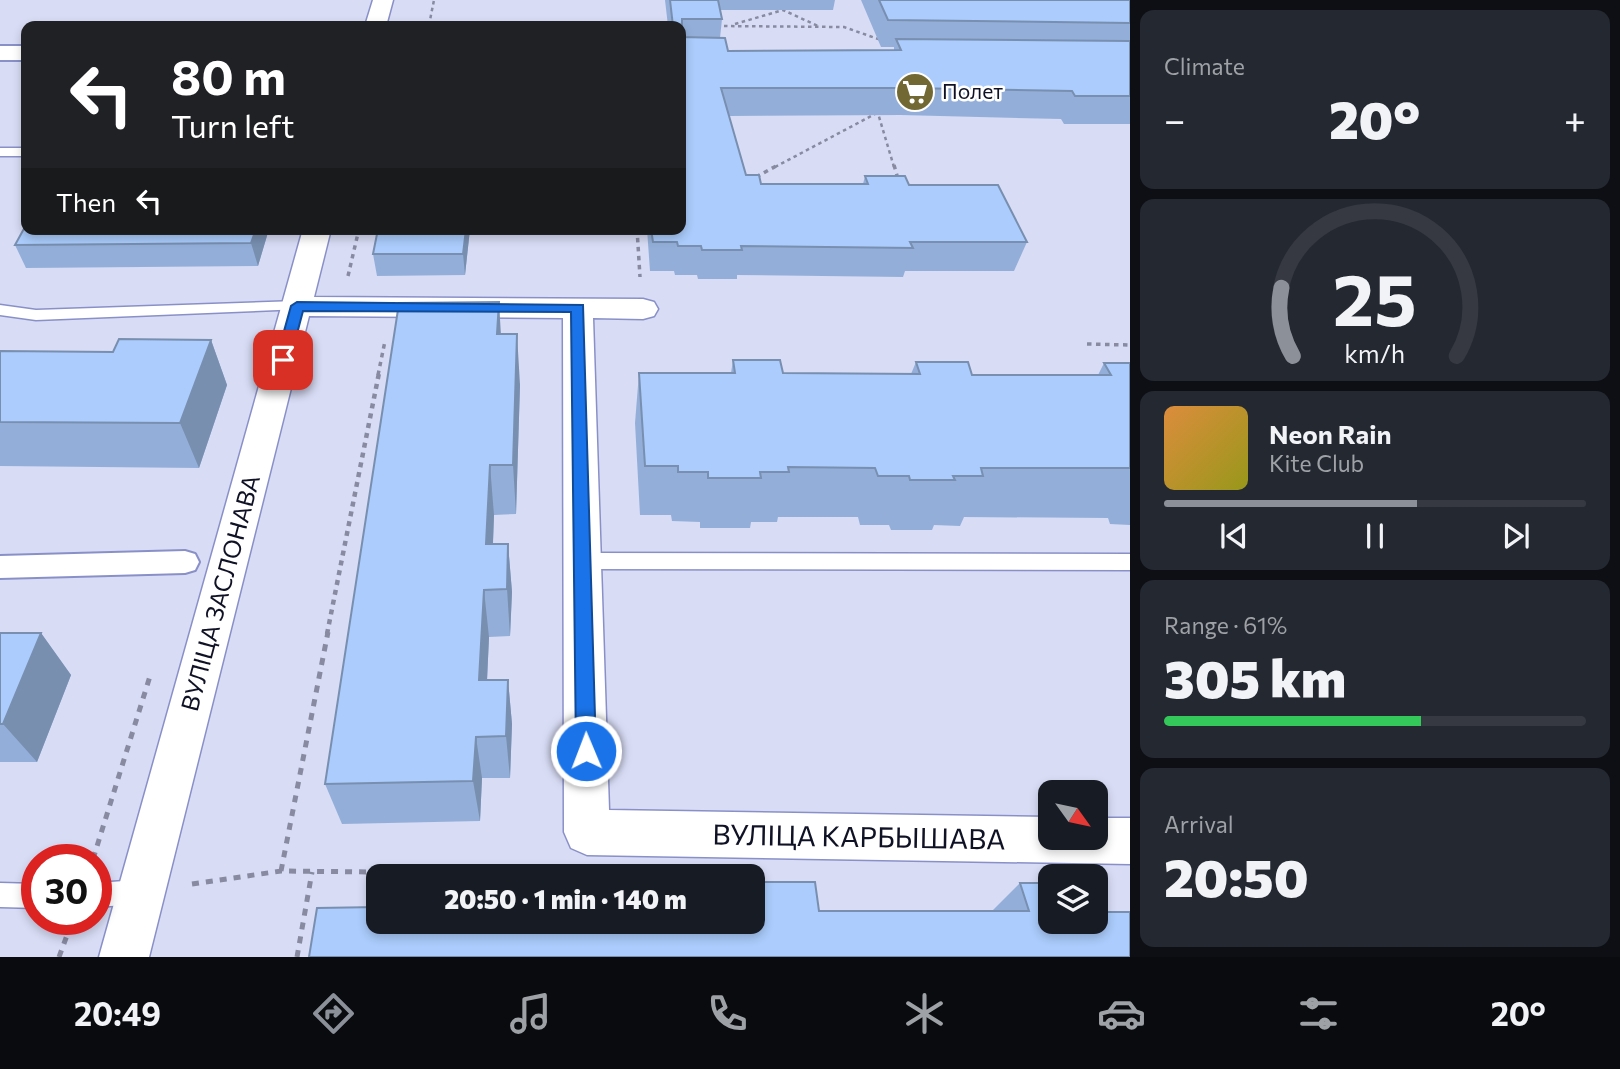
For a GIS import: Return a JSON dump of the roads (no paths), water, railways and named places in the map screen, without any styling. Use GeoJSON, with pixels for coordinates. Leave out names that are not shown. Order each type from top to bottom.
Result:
{"type":"FeatureCollection","features":[{"type":"Feature","properties":{"kind":"main road"},"geometry":{"type":"LineString","coordinates":[[0,53],[21,53]]}},
{"type":"Feature","properties":{"kind":"street"},"geometry":{"type":"LineString","coordinates":[[377,21],[383,0]]}},
{"type":"Feature","properties":{"kind":"street","name":"ВУЛІЦА ЗАСЛОНАВА"},"geometry":{"type":"LineString","coordinates":[[124,957],[315,235]]}},
{"type":"Feature","properties":{"kind":"street"},"geometry":{"type":"LineString","coordinates":[[297,306],[643,309]]}},
{"type":"Feature","properties":{"kind":"street"},"geometry":{"type":"LineString","coordinates":[[578,308],[583,561]]}},
{"type":"Feature","properties":{"kind":"street","name":"ВУЛІЦА КАРБЫШАВА"},"geometry":{"type":"LineString","coordinates":[[583,561],[587,832],[1130,841]]}},
{"type":"Feature","properties":{"kind":"street"},"geometry":{"type":"LineString","coordinates":[[0,567],[185,562]]}},
{"type":"Feature","properties":{"kind":"lane"},"geometry":{"type":"LineString","coordinates":[[0,152],[21,152]]}},
{"type":"Feature","properties":{"kind":"lane"},"geometry":{"type":"LineString","coordinates":[[0,310],[36,314],[297,306]]}},
{"type":"Feature","properties":{"kind":"lane"},"geometry":{"type":"LineString","coordinates":[[583,561],[1130,562]]}},
{"type":"Feature","properties":{"kind":"lane"},"geometry":{"type":"LineString","coordinates":[[112,894],[142,891]]}},
{"type":"Feature","properties":{"kind":"lane"},"geometry":{"type":"LineString","coordinates":[[0,895],[21,896]]}},
{"type":"Feature","properties":{"kind":"place","name":"Полет"},"geometry":{"type":"Point","coordinates":[915,92]}}]}
